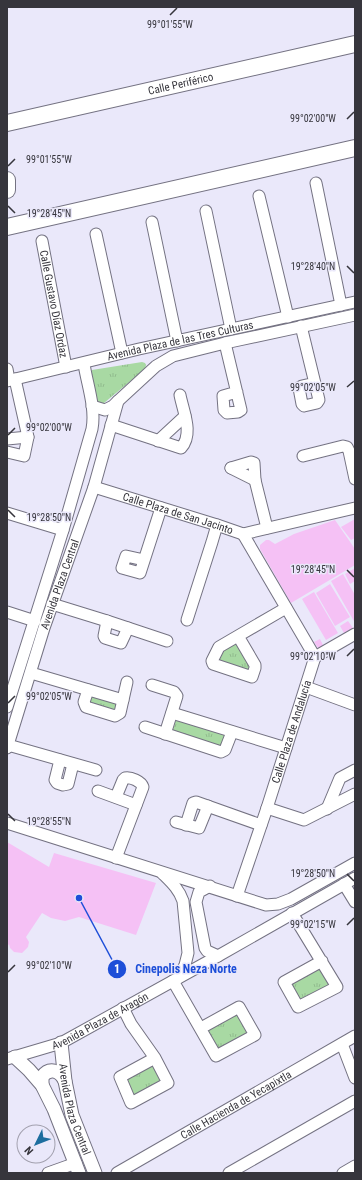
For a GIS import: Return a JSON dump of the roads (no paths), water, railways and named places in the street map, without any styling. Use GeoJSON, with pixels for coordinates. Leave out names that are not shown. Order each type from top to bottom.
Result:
{"type":"FeatureCollection","features":[{"type":"Feature","properties":{"kind":"highway","name":"Calle Periférico"},"geometry":{"type":"LineString","coordinates":[[7,123],[355,44]]}},
{"type":"Feature","properties":{"kind":"highway"},"geometry":{"type":"LineString","coordinates":[[7,227],[355,148]]}},
{"type":"Feature","properties":{"kind":"highway"},"geometry":{"type":"LineString","coordinates":[[7,180],[7,190]]}},
{"type":"Feature","properties":{"kind":"main road","name":"Avenida Plaza Central"},"geometry":{"type":"LineString","coordinates":[[61,1043],[65,1081],[72,1116],[95,1173]]}},
{"type":"Feature","properties":{"kind":"main road","name":"Avenida Plaza Central"},"geometry":{"type":"LineString","coordinates":[[11,1058],[29,1070],[42,1084],[54,1110],[74,1168]]}},
{"type":"Feature","properties":{"kind":"main road"},"geometry":{"type":"LineString","coordinates":[[42,1084],[42,1077],[48,1072],[55,1070],[61,1074],[65,1081]]}},
{"type":"Feature","properties":{"kind":"street"},"geometry":{"type":"LineString","coordinates":[[316,183],[341,305]]}},
{"type":"Feature","properties":{"kind":"street"},"geometry":{"type":"LineString","coordinates":[[259,196],[288,317]]}},
{"type":"Feature","properties":{"kind":"street"},"geometry":{"type":"LineString","coordinates":[[206,211],[231,329]]}},
{"type":"Feature","properties":{"kind":"street"},"geometry":{"type":"LineString","coordinates":[[152,222],[177,341]]}},
{"type":"Feature","properties":{"kind":"street"},"geometry":{"type":"LineString","coordinates":[[96,234],[122,353]]}},
{"type":"Feature","properties":{"kind":"street","name":"Calle Gustavo Díaz Ordaz"},"geometry":{"type":"LineString","coordinates":[[42,241],[66,367]]}},
{"type":"Feature","properties":{"kind":"street","name":"Avenida Plaza de las Tres Culturas"},"geometry":{"type":"LineString","coordinates":[[10,380],[84,364],[139,349],[355,302]]}},
{"type":"Feature","properties":{"kind":"street","name":"Avenida Plaza de las Tres Culturas"},"geometry":{"type":"LineString","coordinates":[[156,366],[173,356],[355,315]]}},
{"type":"Feature","properties":{"kind":"street"},"geometry":{"type":"LineString","coordinates":[[301,326],[315,383]]}},
{"type":"Feature","properties":{"kind":"street"},"geometry":{"type":"LineString","coordinates":[[226,343],[237,392]]}},
{"type":"Feature","properties":{"kind":"street"},"geometry":{"type":"LineString","coordinates":[[92,406],[105,410],[114,406],[156,366],[150,356],[139,349]]}},
{"type":"Feature","properties":{"kind":"street","name":"Avenida Plaza Central"},"geometry":{"type":"LineString","coordinates":[[7,706],[63,530],[92,429],[92,406],[84,364]]}},
{"type":"Feature","properties":{"kind":"street"},"geometry":{"type":"LineString","coordinates":[[7,369],[10,380],[18,390],[28,437],[24,456],[7,452]]}},
{"type":"Feature","properties":{"kind":"street"},"geometry":{"type":"LineString","coordinates":[[111,425],[178,448],[182,447],[188,432],[180,395]]}},
{"type":"Feature","properties":{"kind":"street","name":"Avenida Plaza Central"},"geometry":{"type":"LineString","coordinates":[[8,747],[36,675],[52,604],[94,487],[118,401]]}},
{"type":"Feature","properties":{"kind":"street"},"geometry":{"type":"LineString","coordinates":[[158,441],[185,416]]}},
{"type":"Feature","properties":{"kind":"street"},"geometry":{"type":"LineString","coordinates":[[7,439],[28,437]]}},
{"type":"Feature","properties":{"kind":"street"},"geometry":{"type":"LineString","coordinates":[[303,456],[343,446],[347,447],[355,478]]}},
{"type":"Feature","properties":{"kind":"street"},"geometry":{"type":"LineString","coordinates":[[255,480],[267,528]]}},
{"type":"Feature","properties":{"kind":"street","name":"Calle Plaza de San Jacinto"},"geometry":{"type":"LineString","coordinates":[[94,487],[243,534],[355,508]]}},
{"type":"Feature","properties":{"kind":"street"},"geometry":{"type":"LineString","coordinates":[[144,560],[161,508]]}},
{"type":"Feature","properties":{"kind":"street"},"geometry":{"type":"LineString","coordinates":[[7,514],[63,530]]}},
{"type":"Feature","properties":{"kind":"street"},"geometry":{"type":"LineString","coordinates":[[187,620],[217,525]]}},
{"type":"Feature","properties":{"kind":"street"},"geometry":{"type":"LineString","coordinates":[[243,534],[315,657],[355,634]]}},
{"type":"Feature","properties":{"kind":"street"},"geometry":{"type":"LineString","coordinates":[[52,604],[167,641]]}},
{"type":"Feature","properties":{"kind":"street"},"geometry":{"type":"LineString","coordinates":[[238,636],[286,608]]}},
{"type":"Feature","properties":{"kind":"street"},"geometry":{"type":"LineString","coordinates":[[7,612],[35,621]]}},
{"type":"Feature","properties":{"kind":"street"},"geometry":{"type":"LineString","coordinates":[[108,621],[104,636],[105,638],[121,643],[128,628]]}},
{"type":"Feature","properties":{"kind":"street","name":"Calle Plaza de Andalucía"},"geometry":{"type":"LineString","coordinates":[[237,896],[267,808],[315,657]]}},
{"type":"Feature","properties":{"kind":"street"},"geometry":{"type":"LineString","coordinates":[[36,675],[123,700]]}},
{"type":"Feature","properties":{"kind":"street"},"geometry":{"type":"LineString","coordinates":[[88,690],[84,702],[86,707],[117,716],[120,713],[128,682]]}},
{"type":"Feature","properties":{"kind":"street"},"geometry":{"type":"LineString","coordinates":[[152,685],[177,694],[165,734]]}},
{"type":"Feature","properties":{"kind":"street"},"geometry":{"type":"LineString","coordinates":[[306,687],[355,705]]}},
{"type":"Feature","properties":{"kind":"street"},"geometry":{"type":"LineString","coordinates":[[172,713],[286,748]]}},
{"type":"Feature","properties":{"kind":"street"},"geometry":{"type":"LineString","coordinates":[[145,727],[221,752],[225,750],[232,732]]}},
{"type":"Feature","properties":{"kind":"street"},"geometry":{"type":"LineString","coordinates":[[8,747],[96,770]]}},
{"type":"Feature","properties":{"kind":"street"},"geometry":{"type":"LineString","coordinates":[[60,760],[55,780],[58,784],[63,786],[68,784],[73,764]]}},
{"type":"Feature","properties":{"kind":"street"},"geometry":{"type":"LineString","coordinates":[[327,809],[340,778],[355,770]]}},
{"type":"Feature","properties":{"kind":"street"},"geometry":{"type":"LineString","coordinates":[[116,797],[125,778],[140,782],[142,784],[143,787],[116,858]]}},
{"type":"Feature","properties":{"kind":"street"},"geometry":{"type":"LineString","coordinates":[[98,791],[136,805]]}},
{"type":"Feature","properties":{"kind":"street"},"geometry":{"type":"LineString","coordinates":[[267,808],[304,820],[355,794]]}},
{"type":"Feature","properties":{"kind":"street"},"geometry":{"type":"LineString","coordinates":[[208,806],[199,828],[181,823],[194,802],[208,806],[261,825]]}},
{"type":"Feature","properties":{"kind":"street"},"geometry":{"type":"LineString","coordinates":[[7,823],[210,886],[266,905],[278,904],[291,899],[355,863]]}},
{"type":"Feature","properties":{"kind":"street"},"geometry":{"type":"LineString","coordinates":[[159,871],[176,886],[183,901],[188,953],[185,965],[176,980],[201,1028],[216,1056],[255,1035],[239,1007],[201,1028]]}},
{"type":"Feature","properties":{"kind":"street","name":"Avenida Plaza de Aragón"},"geometry":{"type":"LineString","coordinates":[[11,1058],[61,1043],[176,980],[355,878]]}},
{"type":"Feature","properties":{"kind":"street"},"geometry":{"type":"LineString","coordinates":[[344,884],[355,902]]}},
{"type":"Feature","properties":{"kind":"street"},"geometry":{"type":"LineString","coordinates":[[210,886],[198,892],[196,902],[204,948],[211,954],[218,956]]}},
{"type":"Feature","properties":{"kind":"street"},"geometry":{"type":"LineString","coordinates":[[266,905],[270,908],[273,914],[274,921],[270,926]]}},
{"type":"Feature","properties":{"kind":"street"},"geometry":{"type":"LineString","coordinates":[[292,913],[322,961],[337,987],[298,1007],[284,982],[322,961]]}},
{"type":"Feature","properties":{"kind":"street"},"geometry":{"type":"LineString","coordinates":[[123,1008],[131,1024],[155,1058],[168,1083],[131,1103],[120,1077],[155,1058]]}},
{"type":"Feature","properties":{"kind":"street","name":"Calle Hacienda de Yecapixtla"},"geometry":{"type":"LineString","coordinates":[[117,1173],[355,1036]]}},
{"type":"Feature","properties":{"kind":"street"},"geometry":{"type":"LineString","coordinates":[[342,1044],[355,1078]]}},
{"type":"Feature","properties":{"kind":"street"},"geometry":{"type":"LineString","coordinates":[[229,1173],[355,1101]]}},
{"type":"Feature","properties":{"kind":"street"},"geometry":{"type":"LineString","coordinates":[[343,1173],[355,1166]]}},
{"type":"Feature","properties":{"kind":"street"},"geometry":{"type":"LineString","coordinates":[[48,1173],[74,1168]]}},
{"type":"Feature","properties":{"kind":"place","name":"Cinepolis Neza Norte"},"geometry":{"type":"Point","coordinates":[79,898]}}]}
